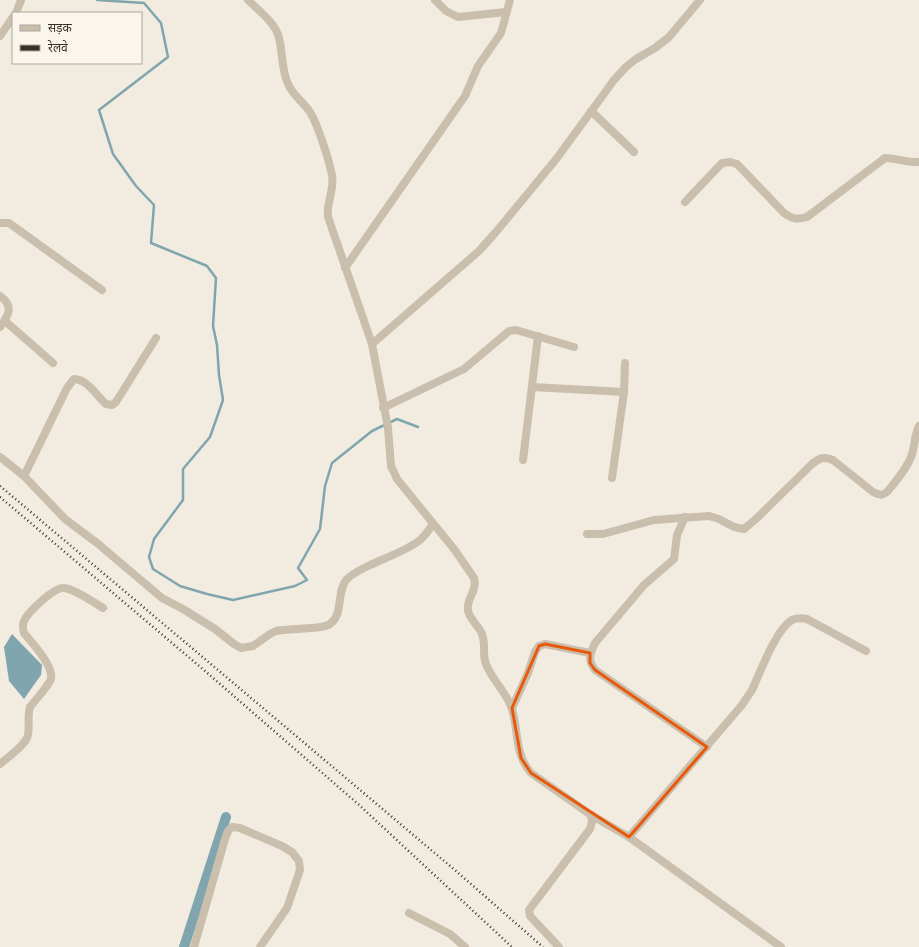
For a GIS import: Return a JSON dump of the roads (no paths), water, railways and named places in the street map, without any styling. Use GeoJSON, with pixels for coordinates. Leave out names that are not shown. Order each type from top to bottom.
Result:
{"type":"FeatureCollection","features":[{"type":"Feature","properties":{"kind":"street"},"geometry":{"type":"LineString","coordinates":[[16,12],[21,0]]}},
{"type":"Feature","properties":{"kind":"street"},"geometry":{"type":"LineString","coordinates":[[248,0],[272,24],[279,37],[281,59],[288,85],[314,119],[333,176],[333,188],[328,204],[328,217],[372,344],[388,428],[391,466],[393,473],[454,549],[474,578],[476,583],[469,600],[468,612],[483,635],[486,663],[512,708],[518,748],[525,766],[531,773],[629,837],[781,947]]}},
{"type":"Feature","properties":{"kind":"street"},"geometry":{"type":"LineString","coordinates":[[435,0],[446,11],[458,17],[506,12]]}},
{"type":"Feature","properties":{"kind":"street"},"geometry":{"type":"LineString","coordinates":[[345,268],[465,96],[478,66],[501,33],[510,0]]}},
{"type":"Feature","properties":{"kind":"street"},"geometry":{"type":"LineString","coordinates":[[372,344],[479,251],[557,158],[614,80],[626,67],[669,37],[700,0]]}},
{"type":"Feature","properties":{"kind":"street"},"geometry":{"type":"LineString","coordinates":[[0,36],[12,18]]}},
{"type":"Feature","properties":{"kind":"street"},"geometry":{"type":"LineString","coordinates":[[591,111],[634,152]]}},
{"type":"Feature","properties":{"kind":"street"},"geometry":{"type":"LineString","coordinates":[[685,202],[722,164],[730,162],[737,164],[788,216],[792,219],[800,220],[884,158],[919,162]]}},
{"type":"Feature","properties":{"kind":"street"},"geometry":{"type":"LineString","coordinates":[[0,223],[9,223],[102,290]]}},
{"type":"Feature","properties":{"kind":"street"},"geometry":{"type":"LineString","coordinates":[[0,296],[9,307],[9,314],[2,324],[53,363]]}},
{"type":"Feature","properties":{"kind":"street"},"geometry":{"type":"LineString","coordinates":[[384,410],[464,369],[509,331],[516,330],[574,347]]}},
{"type":"Feature","properties":{"kind":"street"},"geometry":{"type":"LineString","coordinates":[[524,460],[538,336]]}},
{"type":"Feature","properties":{"kind":"street"},"geometry":{"type":"LineString","coordinates":[[24,476],[74,378],[85,383],[106,404],[112,405],[116,402],[156,338]]}},
{"type":"Feature","properties":{"kind":"street"},"geometry":{"type":"LineString","coordinates":[[612,478],[624,392],[625,363]]}},
{"type":"Feature","properties":{"kind":"street"},"geometry":{"type":"LineString","coordinates":[[532,387],[624,392]]}},
{"type":"Feature","properties":{"kind":"street"},"geometry":{"type":"LineString","coordinates":[[587,534],[603,534],[654,520],[709,516],[719,519],[734,527],[744,529],[812,464],[822,457],[833,460],[873,492],[883,495],[887,492],[908,464],[912,455],[914,436],[919,426]]}},
{"type":"Feature","properties":{"kind":"street"},"geometry":{"type":"LineString","coordinates":[[0,457],[24,476],[65,520],[97,543],[162,598],[190,613],[241,648],[253,646],[276,631],[330,625],[335,619],[342,587],[346,580],[359,571],[415,544],[433,524]]}},
{"type":"Feature","properties":{"kind":"street"},"geometry":{"type":"LineString","coordinates":[[685,517],[677,535],[674,559],[644,585],[596,643],[590,653],[590,663],[595,670],[707,747]]}},
{"type":"Feature","properties":{"kind":"street"},"geometry":{"type":"LineString","coordinates":[[0,764],[26,740],[28,734],[30,706],[50,681],[52,675],[50,667],[24,633],[24,620],[55,590],[62,588],[69,589],[103,608]]}},
{"type":"Feature","properties":{"kind":"street"},"geometry":{"type":"LineString","coordinates":[[629,837],[683,772],[707,747],[742,705],[751,692],[766,658],[786,626],[793,620],[800,618],[807,619],[866,651]]}},
{"type":"Feature","properties":{"kind":"street"},"geometry":{"type":"LineString","coordinates":[[512,708],[528,673],[535,652],[539,646],[545,644],[590,653]]}},
{"type":"Feature","properties":{"kind":"street"},"geometry":{"type":"LineString","coordinates":[[559,947],[530,916],[529,910],[590,829],[592,814]]}},
{"type":"Feature","properties":{"kind":"street"},"geometry":{"type":"LineString","coordinates":[[194,947],[225,839],[228,831],[232,827],[240,828],[282,846],[292,852],[299,861],[300,870],[287,908],[260,947]]}},
{"type":"Feature","properties":{"kind":"street"},"geometry":{"type":"LineString","coordinates":[[409,913],[450,934],[465,947]]}},
{"type":"Feature","properties":{"kind":"water"},"geometry":{"type":"Polygon","coordinates":[[[12,634],[42,665],[41,675],[24,699],[9,681],[4,647],[12,634]]]}},
{"type":"Feature","properties":{"kind":"waterway"},"geometry":{"type":"LineString","coordinates":[[97,0],[144,3],[161,23],[168,57],[99,110],[113,154],[136,186],[154,205],[151,243],[207,266],[216,278],[213,326],[217,345],[219,375],[223,400],[210,437],[183,469],[183,500],[154,539],[149,557],[153,569],[180,586],[233,600],[295,586],[307,580],[298,568],[320,529],[325,486],[332,463],[372,431],[397,419],[418,427]]}},
{"type":"Feature","properties":{"kind":"waterway"},"geometry":{"type":"LineString","coordinates":[[184,947],[226,817]]}},
{"type":"Feature","properties":{"kind":"railway"},"geometry":{"type":"LineString","coordinates":[[0,486],[456,871],[543,947]]}},
{"type":"Feature","properties":{"kind":"railway"},"geometry":{"type":"LineString","coordinates":[[0,497],[205,671],[358,804],[512,947]]}}]}
